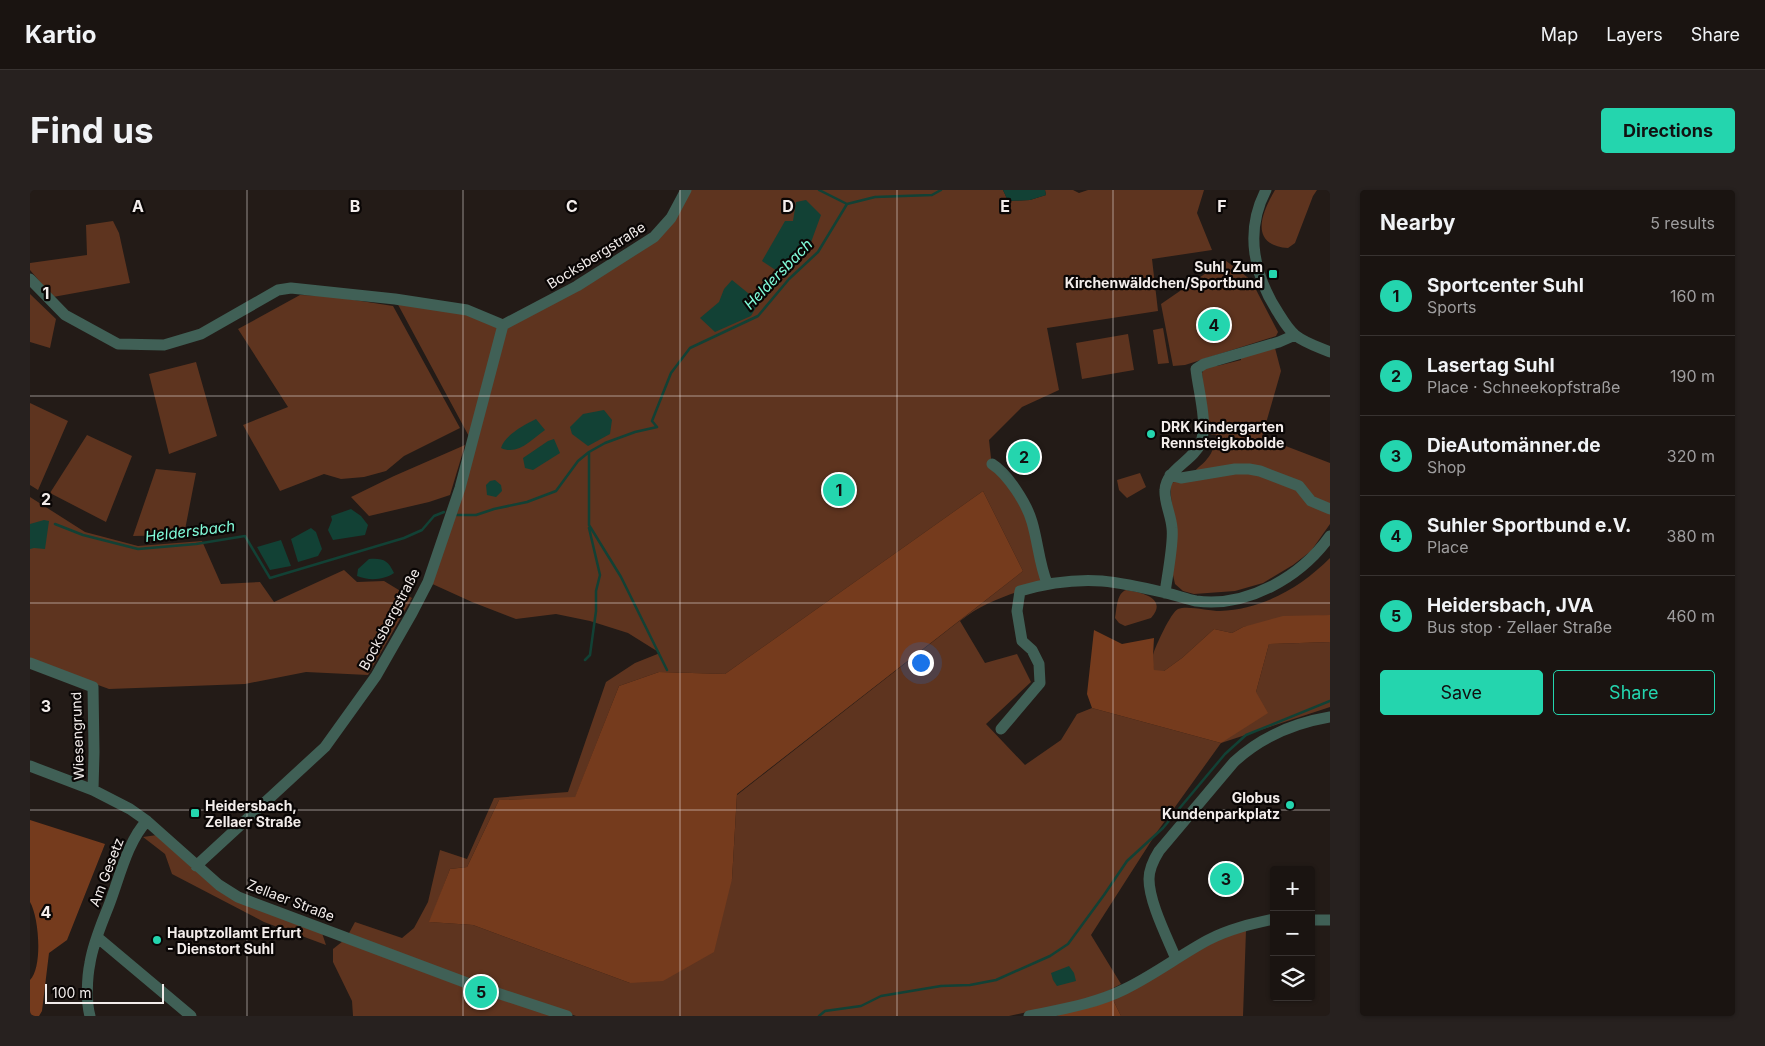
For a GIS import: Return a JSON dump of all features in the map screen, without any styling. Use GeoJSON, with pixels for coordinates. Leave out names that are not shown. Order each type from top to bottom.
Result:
{"type":"FeatureCollection","features":[{"type":"Feature","properties":{"kind":"street","name":"Bocksbergstraße"},"geometry":{"type":"LineString","coordinates":[[196,866],[326,747],[376,676],[412,613],[428,582],[460,488],[503,325],[577,286],[654,238],[671,218],[686,190]]}},
{"type":"Feature","properties":{"kind":"street"},"geometry":{"type":"LineString","coordinates":[[1266,190],[1257,213],[1253,242],[1262,284],[1288,328],[1295,335],[1310,344],[1330,352]]}},
{"type":"Feature","properties":{"kind":"street"},"geometry":{"type":"LineString","coordinates":[[30,279],[65,315],[118,344],[164,345],[201,334],[278,290],[291,288],[395,299],[467,310],[503,325]]}},
{"type":"Feature","properties":{"kind":"street"},"geometry":{"type":"LineString","coordinates":[[1165,593],[1173,529],[1165,491],[1170,475],[1194,454],[1201,441],[1203,424],[1196,369],[1204,364],[1279,342],[1295,335]]}},
{"type":"Feature","properties":{"kind":"street"},"geometry":{"type":"LineString","coordinates":[[992,464],[1010,482],[1026,507],[1032,522],[1041,567],[1047,583]]}},
{"type":"Feature","properties":{"kind":"street"},"geometry":{"type":"LineString","coordinates":[[1170,475],[1181,478],[1236,469],[1260,471],[1299,486],[1312,501],[1330,509]]}},
{"type":"Feature","properties":{"kind":"street"},"geometry":{"type":"LineString","coordinates":[[1001,729],[1040,683],[1039,664],[1032,650],[1022,641],[1017,611],[1020,592],[1047,583],[1101,581],[1196,601],[1238,598],[1253,595],[1295,572],[1317,553],[1330,536]]}},
{"type":"Feature","properties":{"kind":"street","name":"Wiesengrund"},"geometry":{"type":"LineString","coordinates":[[30,663],[93,687],[93,790]]}},
{"type":"Feature","properties":{"kind":"street"},"geometry":{"type":"LineString","coordinates":[[1176,960],[1150,894],[1149,878],[1153,860],[1234,762],[1248,749],[1283,730],[1315,719],[1330,717]]}},
{"type":"Feature","properties":{"kind":"street","name":"Zellaer Straße"},"geometry":{"type":"LineString","coordinates":[[31,770],[93,790],[130,809],[219,885],[238,897],[476,986],[567,1016]]}},
{"type":"Feature","properties":{"kind":"street","name":"Am Gesetz"},"geometry":{"type":"LineString","coordinates":[[90,1016],[88,1008],[90,963],[97,937],[132,846],[140,828],[147,822]]}},
{"type":"Feature","properties":{"kind":"street"},"geometry":{"type":"LineString","coordinates":[[1029,1016],[1097,1001],[1125,989],[1208,940],[1242,926],[1270,920]]}},
{"type":"Feature","properties":{"kind":"street"},"geometry":{"type":"LineString","coordinates":[[1315,920],[1330,920]]}},
{"type":"Feature","properties":{"kind":"street"},"geometry":{"type":"LineString","coordinates":[[97,937],[191,1016]]}},
{"type":"Feature","properties":{"kind":"shaded area"},"geometry":{"type":"Polygon","coordinates":[[[686,190],[1003,190],[1008,201],[1030,200],[1046,195],[1045,190],[1073,190],[1079,193],[1088,190],[1204,190],[1197,213],[1212,250],[1152,259],[1158,311],[1047,328],[1059,390],[1022,407],[989,440],[992,467],[1026,507],[1047,583],[991,602],[960,621],[985,663],[1017,654],[1031,682],[986,724],[1025,765],[1061,740],[1077,714],[1092,708],[1221,743],[1157,832],[1091,935],[1121,984],[1096,997],[1009,1016],[576,1016],[469,980],[348,935],[355,922],[402,938],[414,928],[428,902],[440,850],[467,859],[494,798],[568,792],[606,682],[635,663],[660,653],[628,633],[590,621],[556,614],[516,619],[428,582],[472,442],[395,299],[467,310],[503,325],[654,237],[686,190]],[[983,491],[725,674],[659,672],[619,686],[575,798],[499,800],[467,867],[450,869],[430,922],[473,925],[630,983],[732,879],[737,795],[1023,571],[983,491]]]}},
{"type":"Feature","properties":{"kind":"shaded area"},"geometry":{"type":"Polygon","coordinates":[[[1003,190],[1045,190],[1046,195],[1030,200],[1008,201],[1003,190]]]}},
{"type":"Feature","properties":{"kind":"shaded area"},"geometry":{"type":"Polygon","coordinates":[[[1275,190],[1317,190],[1295,243],[1288,248],[1276,246],[1263,235],[1263,218],[1275,190]]]}},
{"type":"Feature","properties":{"kind":"shaded area"},"geometry":{"type":"Polygon","coordinates":[[[806,200],[821,215],[810,245],[783,275],[762,261],[785,221],[793,221],[796,202],[806,200]]]}},
{"type":"Feature","properties":{"kind":"shaded area"},"geometry":{"type":"Polygon","coordinates":[[[113,221],[119,233],[130,283],[53,297],[30,270],[30,263],[87,255],[86,225],[113,221]]]}},
{"type":"Feature","properties":{"kind":"shaded area"},"geometry":{"type":"Polygon","coordinates":[[[1225,260],[1251,280],[1278,332],[1276,336],[1185,365],[1173,366],[1161,304],[1225,260]]]}},
{"type":"Feature","properties":{"kind":"shaded area"},"geometry":{"type":"Polygon","coordinates":[[[732,280],[759,302],[751,316],[715,332],[700,318],[719,302],[724,289],[732,280]]]}},
{"type":"Feature","properties":{"kind":"shaded area"},"geometry":{"type":"Polygon","coordinates":[[[30,294],[56,319],[50,348],[30,342],[30,294]]]}},
{"type":"Feature","properties":{"kind":"shaded area"},"geometry":{"type":"Polygon","coordinates":[[[300,295],[329,296],[393,306],[460,428],[404,456],[386,471],[364,477],[341,479],[324,474],[280,491],[243,425],[288,407],[238,329],[300,295]]]}},
{"type":"Feature","properties":{"kind":"shaded area"},"geometry":{"type":"Polygon","coordinates":[[[1163,328],[1169,363],[1158,364],[1153,330],[1163,328]]]}},
{"type":"Feature","properties":{"kind":"shaded area"},"geometry":{"type":"Polygon","coordinates":[[[1128,334],[1134,370],[1082,379],[1076,343],[1128,334]]]}},
{"type":"Feature","properties":{"kind":"shaded area"},"geometry":{"type":"Polygon","coordinates":[[[1275,348],[1281,371],[1262,437],[1330,463],[1330,524],[1311,551],[1293,565],[1263,583],[1235,591],[1194,594],[1183,591],[1175,584],[1173,575],[1170,483],[1192,478],[1194,472],[1209,457],[1213,448],[1216,435],[1208,434],[1202,373],[1206,365],[1215,363],[1217,366],[1241,360],[1241,356],[1275,348]]]}},
{"type":"Feature","properties":{"kind":"shaded area"},"geometry":{"type":"Polygon","coordinates":[[[196,362],[217,436],[169,454],[149,374],[196,362]]]}},
{"type":"Feature","properties":{"kind":"shaded area"},"geometry":{"type":"Polygon","coordinates":[[[30,403],[68,421],[38,490],[30,485],[30,403]]]}},
{"type":"Feature","properties":{"kind":"shaded area"},"geometry":{"type":"Polygon","coordinates":[[[604,410],[612,420],[610,434],[588,446],[572,434],[570,427],[583,414],[604,410]]]}},
{"type":"Feature","properties":{"kind":"shaded area"},"geometry":{"type":"Polygon","coordinates":[[[536,419],[545,430],[519,448],[507,450],[501,448],[506,439],[521,427],[536,419]]]}},
{"type":"Feature","properties":{"kind":"shaded area"},"geometry":{"type":"Polygon","coordinates":[[[87,435],[132,456],[106,522],[50,493],[87,435]]]}},
{"type":"Feature","properties":{"kind":"shaded area"},"geometry":{"type":"Polygon","coordinates":[[[554,439],[560,453],[533,470],[525,468],[523,458],[554,439]]]}},
{"type":"Feature","properties":{"kind":"shaded area"},"geometry":{"type":"Polygon","coordinates":[[[465,445],[450,495],[429,502],[369,516],[351,497],[394,476],[465,445]]]}},
{"type":"Feature","properties":{"kind":"shaded area"},"geometry":{"type":"Polygon","coordinates":[[[156,469],[196,473],[184,535],[133,536],[156,469]]]}},
{"type":"Feature","properties":{"kind":"shaded area"},"geometry":{"type":"Polygon","coordinates":[[[1140,473],[1146,487],[1127,498],[1119,490],[1117,480],[1140,473]]]}},
{"type":"Feature","properties":{"kind":"shaded area"},"geometry":{"type":"Polygon","coordinates":[[[495,480],[501,485],[502,491],[496,497],[487,495],[486,485],[490,481],[495,480]]]}},
{"type":"Feature","properties":{"kind":"shaded area"},"geometry":{"type":"Polygon","coordinates":[[[983,491],[1023,571],[737,794],[732,879],[714,952],[663,981],[630,983],[473,925],[429,922],[450,869],[467,867],[499,800],[575,797],[619,686],[659,672],[725,674],[983,491]]]}},
{"type":"Feature","properties":{"kind":"shaded area"},"geometry":{"type":"Polygon","coordinates":[[[30,497],[85,532],[138,546],[202,541],[221,584],[260,582],[274,602],[344,570],[357,582],[384,581],[412,598],[368,675],[306,672],[245,684],[109,689],[30,660],[30,497]]]}},
{"type":"Feature","properties":{"kind":"shaded area"},"geometry":{"type":"Polygon","coordinates":[[[351,509],[361,516],[368,525],[365,535],[333,540],[328,530],[332,520],[331,516],[351,509]]]}},
{"type":"Feature","properties":{"kind":"shaded area"},"geometry":{"type":"Polygon","coordinates":[[[44,520],[49,521],[45,549],[30,549],[30,524],[44,520]]]}},
{"type":"Feature","properties":{"kind":"shaded area"},"geometry":{"type":"Polygon","coordinates":[[[311,528],[316,532],[322,549],[318,556],[298,562],[291,539],[311,528]]]}},
{"type":"Feature","properties":{"kind":"shaded area"},"geometry":{"type":"Polygon","coordinates":[[[281,540],[291,566],[270,570],[257,547],[281,540]]]}},
{"type":"Feature","properties":{"kind":"shaded area"},"geometry":{"type":"Polygon","coordinates":[[[1330,558],[1330,615],[1243,627],[1232,633],[1214,629],[1182,658],[1164,671],[1154,671],[1154,651],[1168,623],[1178,609],[1192,608],[1220,611],[1251,606],[1266,601],[1306,579],[1330,558]]]}},
{"type":"Feature","properties":{"kind":"shaded area"},"geometry":{"type":"Polygon","coordinates":[[[369,559],[384,561],[390,565],[394,573],[376,579],[366,579],[357,576],[358,569],[369,559]]]}},
{"type":"Feature","properties":{"kind":"shaded area"},"geometry":{"type":"Polygon","coordinates":[[[1126,590],[1145,594],[1155,601],[1157,605],[1156,611],[1151,618],[1125,626],[1119,623],[1115,618],[1118,602],[1120,595],[1126,590]]]}},
{"type":"Feature","properties":{"kind":"shaded area"},"geometry":{"type":"Polygon","coordinates":[[[1330,615],[1330,642],[1269,644],[1256,692],[1268,713],[1221,743],[1092,708],[1087,694],[1094,630],[1122,644],[1154,638],[1154,670],[1164,671],[1182,658],[1214,629],[1232,633],[1243,627],[1283,616],[1330,615]]]}},
{"type":"Feature","properties":{"kind":"shaded area"},"geometry":{"type":"Polygon","coordinates":[[[1330,642],[1330,707],[1221,743],[1256,692],[1269,644],[1330,642]]]}},
{"type":"Feature","properties":{"kind":"shaded area"},"geometry":{"type":"Polygon","coordinates":[[[30,820],[105,844],[67,940],[49,953],[42,1011],[39,1016],[30,1016],[30,980],[37,964],[38,942],[36,919],[30,902],[30,820]]]}},
{"type":"Feature","properties":{"kind":"shaded area"},"geometry":{"type":"Polygon","coordinates":[[[157,835],[198,872],[322,933],[326,945],[264,922],[172,874],[165,854],[143,837],[157,835]]]}},
{"type":"Feature","properties":{"kind":"shaded area"},"geometry":{"type":"Polygon","coordinates":[[[1246,930],[1243,1016],[1121,1016],[1113,1000],[1213,941],[1246,930]]]}},
{"type":"Feature","properties":{"kind":"shaded area"},"geometry":{"type":"Polygon","coordinates":[[[343,941],[464,987],[463,993],[467,983],[567,1016],[353,1016],[352,1001],[333,962],[333,949],[343,941]]]}},
{"type":"Feature","properties":{"kind":"shaded area"},"geometry":{"type":"Polygon","coordinates":[[[1069,966],[1074,973],[1076,981],[1057,986],[1051,973],[1069,966]]]}},
{"type":"Feature","properties":{"kind":"shaded area"},"geometry":{"type":"Polygon","coordinates":[[[1113,1000],[1121,1016],[1055,1016],[1113,1000]]]}},
{"type":"Feature","properties":{"kind":"waterway"},"geometry":{"type":"LineString","coordinates":[[819,190],[847,204]]}},
{"type":"Feature","properties":{"kind":"waterway","name":"Heldersbach"},"geometry":{"type":"LineString","coordinates":[[457,515],[476,515],[527,502],[556,491],[578,461],[589,452],[605,443],[635,432],[657,427],[652,421],[671,373],[690,348],[758,316],[789,279],[818,252],[847,204],[875,197],[932,195],[941,190]]}},
{"type":"Feature","properties":{"kind":"waterway"},"geometry":{"type":"LineString","coordinates":[[589,452],[589,525],[621,577],[667,670]]}},
{"type":"Feature","properties":{"kind":"waterway","name":"Heldersbach"},"geometry":{"type":"LineString","coordinates":[[55,524],[83,535],[138,549],[196,544],[245,536],[270,578],[404,538],[422,530],[434,516],[444,512]]}},
{"type":"Feature","properties":{"kind":"waterway"},"geometry":{"type":"LineString","coordinates":[[585,660],[590,655],[596,611],[596,591],[600,575],[589,528]]}},
{"type":"Feature","properties":{"kind":"waterway"},"geometry":{"type":"LineString","coordinates":[[819,1016],[825,1011],[861,1006],[881,996],[941,986],[970,985],[996,980],[1050,956],[1068,944],[1127,861],[1163,828],[1225,754],[1246,735],[1330,701]]}},
{"type":"Feature","properties":{"kind":"place","name":"Suhl, Zum Kirchenwäldchen/Sportbund"},"geometry":{"type":"Point","coordinates":[1273,274]}},
{"type":"Feature","properties":{"kind":"place","name":"Suhler Sportbund e.V."},"geometry":{"type":"Point","coordinates":[1214,325]}},
{"type":"Feature","properties":{"kind":"place","name":"DRK Kindergarten Rennsteigkobolde"},"geometry":{"type":"Point","coordinates":[1151,434]}},
{"type":"Feature","properties":{"kind":"place","name":"Lasertag Suhl"},"geometry":{"type":"Point","coordinates":[1024,457]}},
{"type":"Feature","properties":{"kind":"place","name":"Sportcenter Suhl"},"geometry":{"type":"Point","coordinates":[839,490]}},
{"type":"Feature","properties":{"kind":"place","name":"Globus Kundenparkplatz"},"geometry":{"type":"Point","coordinates":[1290,805]}},
{"type":"Feature","properties":{"kind":"place","name":"Heidersbach, Zellaer Straße"},"geometry":{"type":"Point","coordinates":[195,813]}},
{"type":"Feature","properties":{"kind":"place","name":"DieAutomänner.de"},"geometry":{"type":"Point","coordinates":[1226,879]}},
{"type":"Feature","properties":{"kind":"place","name":"Hauptzollamt Erfurt - Dienstort Suhl"},"geometry":{"type":"Point","coordinates":[157,940]}},
{"type":"Feature","properties":{"kind":"place","name":"Heidersbach, JVA"},"geometry":{"type":"Point","coordinates":[481,992]}}]}
